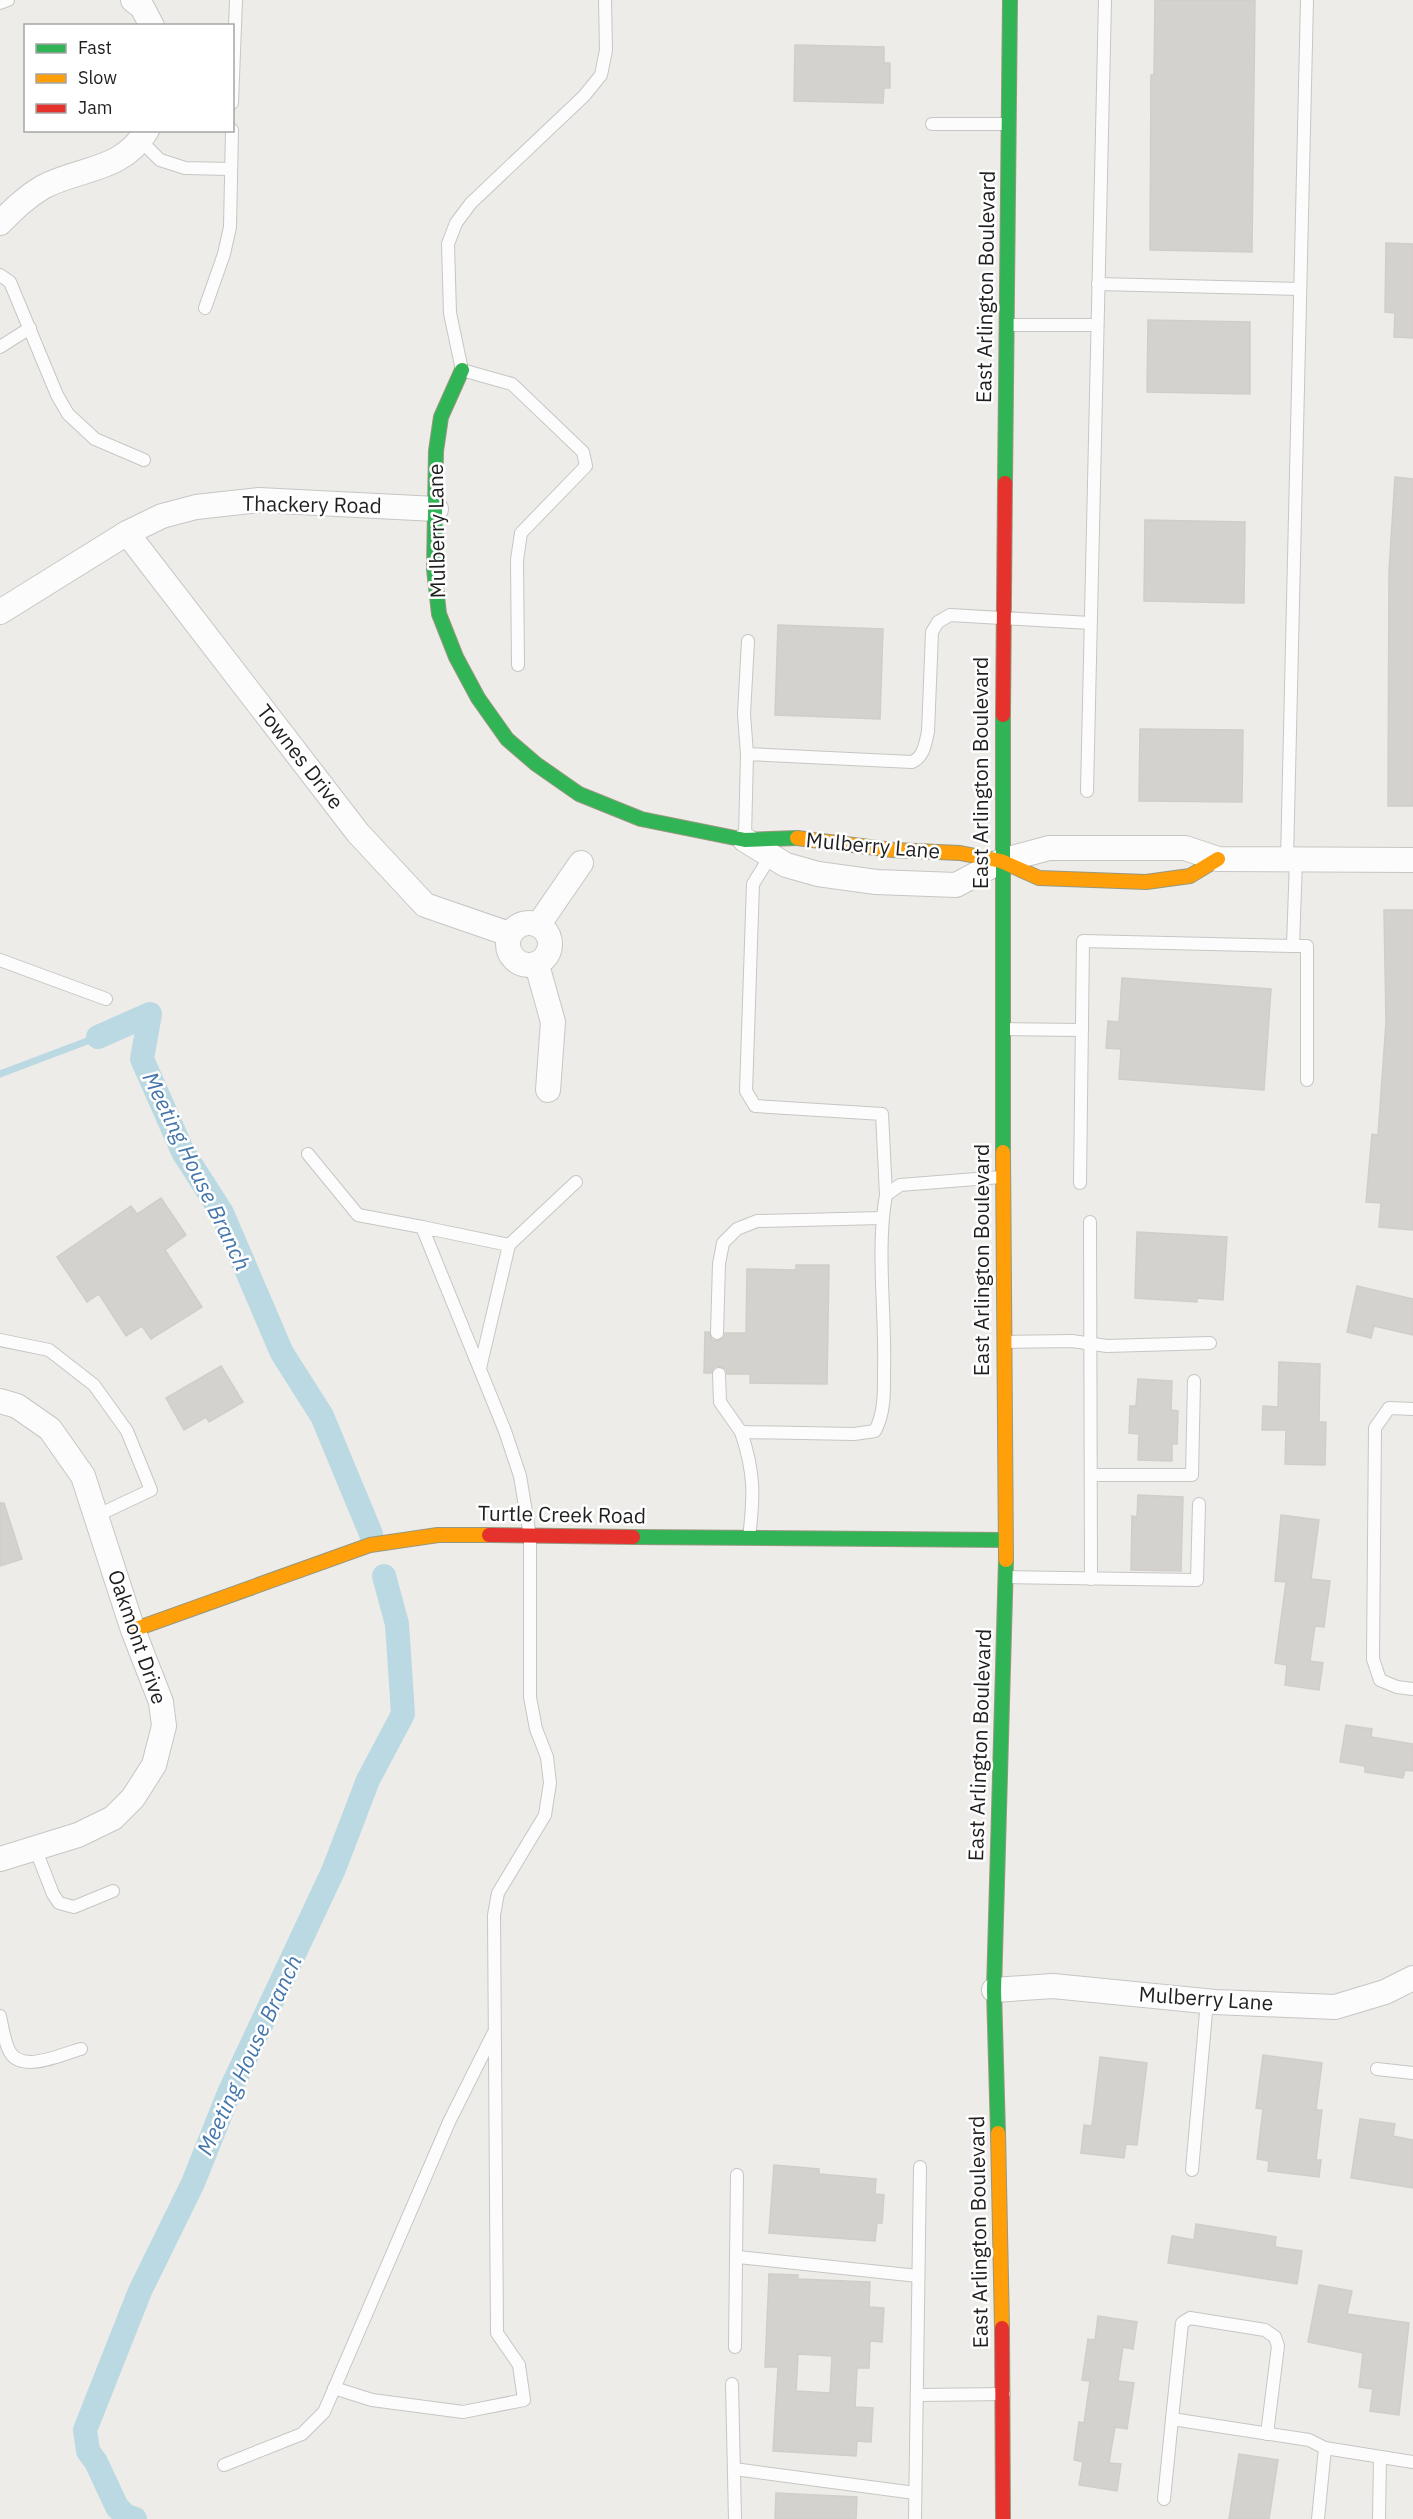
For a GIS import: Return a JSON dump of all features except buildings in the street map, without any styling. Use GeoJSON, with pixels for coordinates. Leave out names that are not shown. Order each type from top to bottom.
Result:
{"type":"FeatureCollection","features":[{"type":"Feature","properties":{"kind":"main road","name":"East Arlington Boulevard"},"geometry":{"type":"LineString","coordinates":[[1004,2519],[1004,2394],[994,1990],[1006,1577],[1000,861],[1011,0]]}},
{"type":"Feature","properties":{"kind":"main road","name":"Mulberry Lane"},"geometry":{"type":"LineString","coordinates":[[462,370],[441,417],[436,451],[434,569],[439,614],[456,657],[478,698],[507,739],[536,764],[579,794],[641,819],[745,840],[794,838],[893,850],[960,854],[1000,861],[1039,878],[1146,882],[1190,876],[1218,859]]}},
{"type":"Feature","properties":{"kind":"main road","name":"Turtle Creek Road"},"geometry":{"type":"LineString","coordinates":[[133,1630],[370,1545],[438,1535],[1005,1540]]}},
{"type":"Feature","properties":{"kind":"street"},"geometry":{"type":"LineString","coordinates":[[133,0],[142,8],[151,24]]}},
{"type":"Feature","properties":{"kind":"street"},"geometry":{"type":"LineString","coordinates":[[0,223],[23,200],[45,186],[121,159],[144,136]]}},
{"type":"Feature","properties":{"kind":"street","name":"Thackery Road"},"geometry":{"type":"LineString","coordinates":[[0,612],[127,533],[162,516],[196,507],[259,500],[436,509]]}},
{"type":"Feature","properties":{"kind":"street","name":"Townes Drive"},"geometry":{"type":"LineString","coordinates":[[127,533],[358,833],[425,905],[509,934]]}},
{"type":"Feature","properties":{"kind":"street","name":"Mulberry Lane"},"geometry":{"type":"LineString","coordinates":[[745,840],[786,865],[818,874],[876,882],[956,885],[1000,861],[1050,848],[1185,849],[1218,859],[1413,860]]}},
{"type":"Feature","properties":{"kind":"street"},"geometry":{"type":"LineString","coordinates":[[539,924],[580,864]]}},
{"type":"Feature","properties":{"kind":"street"},"geometry":{"type":"LineString","coordinates":[[522,923],[539,924],[550,937],[550,954],[537,965],[520,964],[508,952],[509,934],[522,923]]}},
{"type":"Feature","properties":{"kind":"street"},"geometry":{"type":"LineString","coordinates":[[537,965],[553,1022],[548,1090]]}},
{"type":"Feature","properties":{"kind":"street","name":"Oakmont Drive"},"geometry":{"type":"LineString","coordinates":[[0,1401],[17,1406],[50,1429],[83,1476],[133,1630],[161,1702],[164,1726],[154,1765],[133,1798],[113,1818],[78,1835],[0,1859]]}},
{"type":"Feature","properties":{"kind":"street","name":"Mulberry Lane"},"geometry":{"type":"LineString","coordinates":[[994,1990],[1053,1986],[1207,2001],[1335,2007],[1385,1992],[1413,1978]]}},
{"type":"Feature","properties":{"kind":"lane"},"geometry":{"type":"LineString","coordinates":[[0,3],[8,0]]}},
{"type":"Feature","properties":{"kind":"lane"},"geometry":{"type":"LineString","coordinates":[[234,51],[236,0]]}},
{"type":"Feature","properties":{"kind":"lane"},"geometry":{"type":"LineString","coordinates":[[518,665],[517,560],[521,533],[586,466],[583,452],[512,384],[462,370],[450,313],[448,244],[456,223],[471,203],[584,96],[601,75],[606,50],[605,0]]}},
{"type":"Feature","properties":{"kind":"lane"},"geometry":{"type":"LineString","coordinates":[[1087,791],[1105,0]]}},
{"type":"Feature","properties":{"kind":"lane"},"geometry":{"type":"LineString","coordinates":[[1293,946],[1292,860],[1300,289],[1307,0]]}},
{"type":"Feature","properties":{"kind":"lane"},"geometry":{"type":"LineString","coordinates":[[932,124],[1009,124]]}},
{"type":"Feature","properties":{"kind":"lane"},"geometry":{"type":"LineString","coordinates":[[205,308],[224,254],[230,227],[231,132]]}},
{"type":"Feature","properties":{"kind":"lane"},"geometry":{"type":"LineString","coordinates":[[144,136],[160,160],[185,168],[230,170]]}},
{"type":"Feature","properties":{"kind":"lane"},"geometry":{"type":"LineString","coordinates":[[0,275],[10,282],[57,395],[68,414],[95,439],[144,460]]}},
{"type":"Feature","properties":{"kind":"lane"},"geometry":{"type":"LineString","coordinates":[[1098,284],[1300,289]]}},
{"type":"Feature","properties":{"kind":"lane"},"geometry":{"type":"LineString","coordinates":[[1007,325],[1097,325]]}},
{"type":"Feature","properties":{"kind":"lane"},"geometry":{"type":"LineString","coordinates":[[0,347],[30,328]]}},
{"type":"Feature","properties":{"kind":"lane"},"geometry":{"type":"LineString","coordinates":[[747,754],[912,762],[918,759],[928,732],[932,632],[938,622],[950,615],[1090,623]]}},
{"type":"Feature","properties":{"kind":"lane"},"geometry":{"type":"LineString","coordinates":[[745,840],[747,754],[744,714],[748,642]]}},
{"type":"Feature","properties":{"kind":"lane"},"geometry":{"type":"LineString","coordinates":[[741,1432],[854,1434],[875,1431],[883,1406],[886,1336],[882,1218],[886,1195],[882,1114],[755,1106],[746,1091],[753,885],[771,855]]}},
{"type":"Feature","properties":{"kind":"lane"},"geometry":{"type":"LineString","coordinates":[[1080,1183],[1083,941],[1308,946],[1307,1080]]}},
{"type":"Feature","properties":{"kind":"lane"},"geometry":{"type":"LineString","coordinates":[[0,960],[106,999]]}},
{"type":"Feature","properties":{"kind":"lane"},"geometry":{"type":"LineString","coordinates":[[1002,1029],[1082,1030]]}},
{"type":"Feature","properties":{"kind":"lane"},"geometry":{"type":"LineString","coordinates":[[308,1154],[358,1215],[509,1245]]}},
{"type":"Feature","properties":{"kind":"lane"},"geometry":{"type":"LineString","coordinates":[[886,1195],[900,1185],[1003,1177]]}},
{"type":"Feature","properties":{"kind":"lane"},"geometry":{"type":"LineString","coordinates":[[480,1368],[509,1245],[576,1182]]}},
{"type":"Feature","properties":{"kind":"lane"},"geometry":{"type":"LineString","coordinates":[[717,1333],[719,1264],[723,1243],[737,1229],[757,1221],[882,1218]]}},
{"type":"Feature","properties":{"kind":"lane"},"geometry":{"type":"LineString","coordinates":[[1090,1222],[1091,1579]]}},
{"type":"Feature","properties":{"kind":"lane"},"geometry":{"type":"LineString","coordinates":[[334,2388],[372,2400],[463,2412],[524,2400],[519,2365],[497,2333],[494,1915],[498,1893],[545,1815],[550,1783],[547,1757],[536,1729],[530,1697],[530,1536],[520,1476],[480,1368],[422,1227]]}},
{"type":"Feature","properties":{"kind":"lane"},"geometry":{"type":"LineString","coordinates":[[0,1341],[49,1350],[94,1385],[127,1431],[152,1490],[96,1516]]}},
{"type":"Feature","properties":{"kind":"lane"},"geometry":{"type":"LineString","coordinates":[[1004,1342],[1072,1341],[1107,1346],[1210,1343]]}},
{"type":"Feature","properties":{"kind":"lane"},"geometry":{"type":"LineString","coordinates":[[719,1374],[720,1402],[741,1432],[748,1455],[754,1495],[749,1538]]}},
{"type":"Feature","properties":{"kind":"lane"},"geometry":{"type":"LineString","coordinates":[[1090,1475],[1192,1475],[1194,1381]]}},
{"type":"Feature","properties":{"kind":"lane"},"geometry":{"type":"LineString","coordinates":[[1413,1409],[1389,1408],[1375,1428],[1373,1659],[1380,1680],[1397,1687],[1413,1689]]}},
{"type":"Feature","properties":{"kind":"lane"},"geometry":{"type":"LineString","coordinates":[[1006,1577],[1197,1580],[1199,1503]]}},
{"type":"Feature","properties":{"kind":"lane"},"geometry":{"type":"LineString","coordinates":[[35,1848],[53,1894],[59,1903],[74,1907],[113,1891]]}},
{"type":"Feature","properties":{"kind":"lane"},"geometry":{"type":"LineString","coordinates":[[1192,2170],[1207,2001]]}},
{"type":"Feature","properties":{"kind":"lane"},"geometry":{"type":"LineString","coordinates":[[0,2016],[8,2051],[18,2061],[28,2063],[81,2049]]}},
{"type":"Feature","properties":{"kind":"lane"},"geometry":{"type":"LineString","coordinates":[[224,2465],[302,2434],[324,2412],[449,2122],[495,2030]]}},
{"type":"Feature","properties":{"kind":"lane"},"geometry":{"type":"LineString","coordinates":[[1377,2069],[1413,2073]]}},
{"type":"Feature","properties":{"kind":"lane"},"geometry":{"type":"LineString","coordinates":[[915,2519],[920,2167]]}},
{"type":"Feature","properties":{"kind":"lane"},"geometry":{"type":"LineString","coordinates":[[735,2348],[738,2257],[737,2175]]}},
{"type":"Feature","properties":{"kind":"lane"},"geometry":{"type":"LineString","coordinates":[[738,2257],[918,2276]]}},
{"type":"Feature","properties":{"kind":"lane"},"geometry":{"type":"LineString","coordinates":[[1164,2499],[1182,2323],[1190,2318],[1264,2330],[1275,2337],[1278,2346],[1267,2434]]}},
{"type":"Feature","properties":{"kind":"lane"},"geometry":{"type":"LineString","coordinates":[[732,2384],[735,2519]]}},
{"type":"Feature","properties":{"kind":"lane"},"geometry":{"type":"LineString","coordinates":[[918,2395],[1004,2394]]}},
{"type":"Feature","properties":{"kind":"lane"},"geometry":{"type":"LineString","coordinates":[[1172,2419],[1308,2440],[1325,2448],[1413,2462]]}},
{"type":"Feature","properties":{"kind":"lane"},"geometry":{"type":"LineString","coordinates":[[1318,2519],[1325,2448]]}},
{"type":"Feature","properties":{"kind":"lane"},"geometry":{"type":"LineString","coordinates":[[1379,2519],[1380,2457]]}},
{"type":"Feature","properties":{"kind":"lane"},"geometry":{"type":"LineString","coordinates":[[734,2469],[915,2493]]}},
{"type":"Feature","properties":{"kind":"waterway","name":"Meeting House Branch"},"geometry":{"type":"LineString","coordinates":[[98,1037],[150,1014],[142,1059],[183,1152],[222,1213],[282,1353],[322,1416],[371,1534]]}},
{"type":"Feature","properties":{"kind":"waterway","name":"Meeting House Branch"},"geometry":{"type":"LineString","coordinates":[[0,1074],[98,1037]]}},
{"type":"Feature","properties":{"kind":"waterway","name":"Meeting House Branch"},"geometry":{"type":"LineString","coordinates":[[135,2519],[126,2516],[117,2507],[96,2462],[88,2451],[85,2430],[140,2291],[193,2183],[229,2093],[334,1869],[368,1780],[403,1714],[397,1624],[384,1576]]}},
{"type":"Feature","properties":{"kind":"traffic: fast"},"geometry":{"type":"LineString","coordinates":[[1005,483],[1010,0]]}},
{"type":"Feature","properties":{"kind":"traffic: fast"},"geometry":{"type":"LineString","coordinates":[[462,370],[441,417],[436,451],[434,569],[439,614],[456,657],[478,698],[507,739],[536,764],[579,794],[641,819],[745,840],[797,838]]}},
{"type":"Feature","properties":{"kind":"traffic: fast"},"geometry":{"type":"LineString","coordinates":[[1003,715],[1003,1152]]}},
{"type":"Feature","properties":{"kind":"traffic: fast"},"geometry":{"type":"LineString","coordinates":[[633,1537],[1005,1540]]}},
{"type":"Feature","properties":{"kind":"traffic: fast"},"geometry":{"type":"LineString","coordinates":[[998,2133],[994,1990],[1006,1560]]}},
{"type":"Feature","properties":{"kind":"traffic: slow"},"geometry":{"type":"LineString","coordinates":[[797,838],[893,850],[960,853],[1001,861],[1039,878],[1146,882],[1190,876],[1218,859]]}},
{"type":"Feature","properties":{"kind":"traffic: slow"},"geometry":{"type":"LineString","coordinates":[[1003,1152],[1006,1560]]}},
{"type":"Feature","properties":{"kind":"traffic: slow"},"geometry":{"type":"LineString","coordinates":[[133,1630],[370,1545],[438,1535],[489,1535]]}},
{"type":"Feature","properties":{"kind":"traffic: slow"},"geometry":{"type":"LineString","coordinates":[[998,2133],[1002,2328]]}},
{"type":"Feature","properties":{"kind":"traffic: jam"},"geometry":{"type":"LineString","coordinates":[[1003,715],[1005,483]]}},
{"type":"Feature","properties":{"kind":"traffic: jam"},"geometry":{"type":"LineString","coordinates":[[489,1535],[633,1537]]}},
{"type":"Feature","properties":{"kind":"traffic: jam"},"geometry":{"type":"LineString","coordinates":[[1002,2328],[1003,2519]]}}]}
